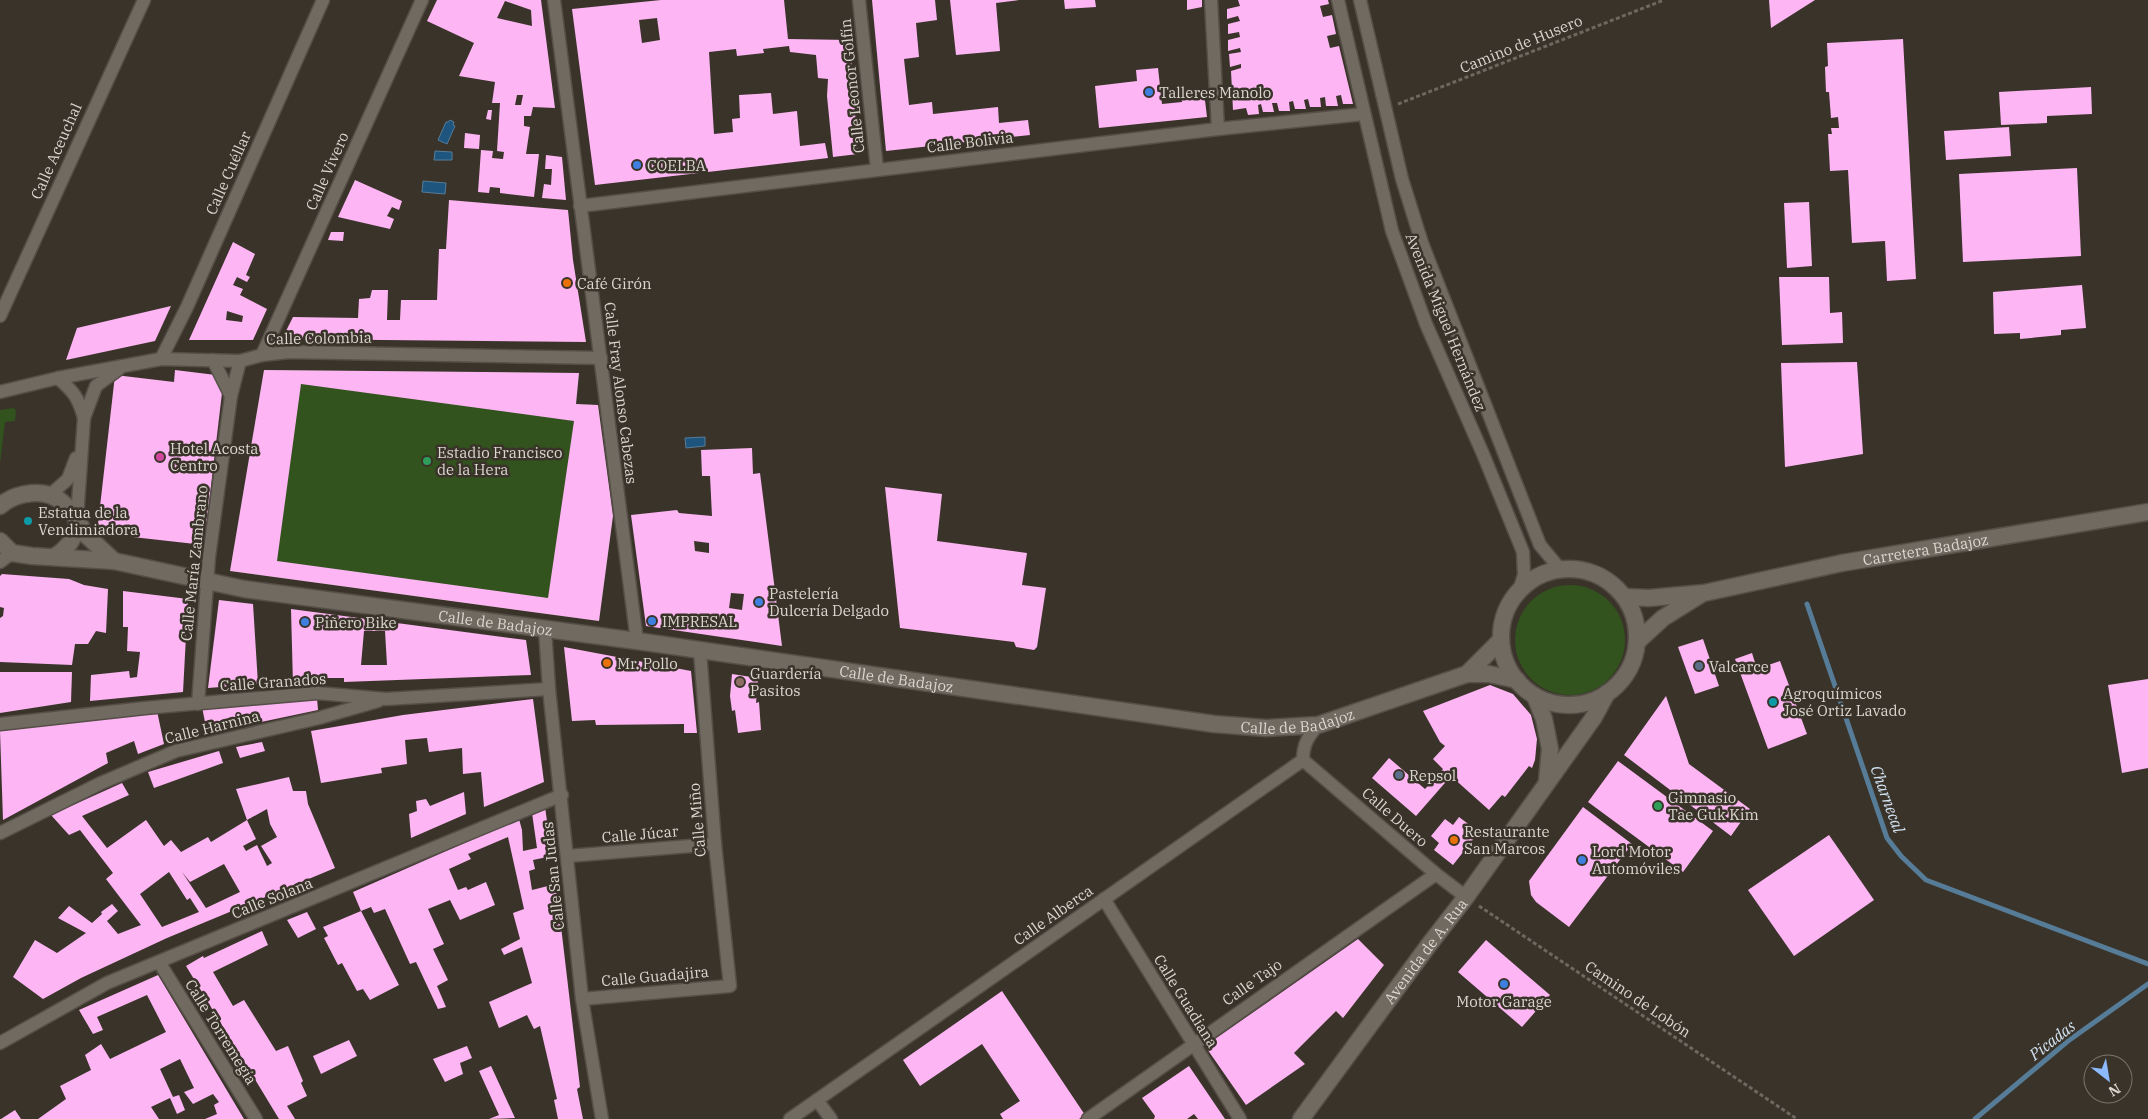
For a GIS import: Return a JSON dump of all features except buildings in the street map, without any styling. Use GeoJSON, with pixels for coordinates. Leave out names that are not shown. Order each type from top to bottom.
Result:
{"type":"FeatureCollection","features":[{"type":"Feature","properties":{"kind":"street","name":"Calle Aceuchal"},"geometry":{"type":"LineString","coordinates":[[0,316],[144,0]]}},
{"type":"Feature","properties":{"kind":"street","name":"Calle Cuéllar"},"geometry":{"type":"LineString","coordinates":[[162,359],[323,0]]}},
{"type":"Feature","properties":{"kind":"street","name":"Calle Vivero"},"geometry":{"type":"LineString","coordinates":[[262,355],[422,0]]}},
{"type":"Feature","properties":{"kind":"street","name":"Calle Fray Alonso Cabezas"},"geometry":{"type":"LineString","coordinates":[[554,0],[637,642]]}},
{"type":"Feature","properties":{"kind":"street","name":"Calle Leonor Golfín"},"geometry":{"type":"LineString","coordinates":[[859,0],[878,170]]}},
{"type":"Feature","properties":{"kind":"street"},"geometry":{"type":"LineString","coordinates":[[1211,0],[1218,129]]}},
{"type":"Feature","properties":{"kind":"street","name":"Avenida Miguel Hernández"},"geometry":{"type":"LineString","coordinates":[[1338,0],[1392,231],[1426,324],[1490,472],[1522,552],[1524,575],[1519,592]]}},
{"type":"Feature","properties":{"kind":"street","name":"Avenida Miguel Hernández"},"geometry":{"type":"LineString","coordinates":[[1360,0],[1402,180],[1422,243],[1540,545],[1560,569]]}},
{"type":"Feature","properties":{"kind":"street","name":"Calle Bolivia"},"geometry":{"type":"LineString","coordinates":[[580,206],[1218,129],[1364,114]]}},
{"type":"Feature","properties":{"kind":"street","name":"Calle Colombia"},"geometry":{"type":"LineString","coordinates":[[0,392],[58,378],[162,359],[240,361],[262,355],[289,352],[601,358]]}},
{"type":"Feature","properties":{"kind":"street"},"geometry":{"type":"LineString","coordinates":[[213,360],[232,396]]}},
{"type":"Feature","properties":{"kind":"street","name":"Calle María Zambrano"},"geometry":{"type":"LineString","coordinates":[[198,704],[206,582],[232,396],[240,361]]}},
{"type":"Feature","properties":{"kind":"street"},"geometry":{"type":"LineString","coordinates":[[54,557],[65,550],[73,540],[76,528],[80,449],[84,418],[96,386],[120,368]]}},
{"type":"Feature","properties":{"kind":"street"},"geometry":{"type":"LineString","coordinates":[[58,378],[73,391],[79,400],[84,418]]}},
{"type":"Feature","properties":{"kind":"street"},"geometry":{"type":"LineString","coordinates":[[50,495],[68,479],[80,449]]}},
{"type":"Feature","properties":{"kind":"street"},"geometry":{"type":"LineString","coordinates":[[0,506],[7,499],[22,494],[50,495],[62,502],[77,518],[89,538],[114,562]]}},
{"type":"Feature","properties":{"kind":"street","name":"Carretera Badajoz"},"geometry":{"type":"LineString","coordinates":[[1625,597],[1642,598],[1704,593],[1842,563],[2148,512]]}},
{"type":"Feature","properties":{"kind":"street","name":"Calle de Badajoz"},"geometry":{"type":"LineString","coordinates":[[0,541],[6,558],[32,556],[114,562],[244,589],[637,642],[1214,724],[1266,728],[1318,725],[1467,674],[1489,674],[1517,680]]}},
{"type":"Feature","properties":{"kind":"street"},"geometry":{"type":"LineString","coordinates":[[1560,569],[1590,572],[1610,581],[1625,597],[1634,616],[1639,640],[1634,658],[1623,679],[1607,693],[1583,704],[1560,704],[1535,696],[1517,680],[1506,663],[1501,640],[1504,617],[1513,598],[1542,572],[1560,569]]}},
{"type":"Feature","properties":{"kind":"street","name":"Carretera Badajoz"},"geometry":{"type":"LineString","coordinates":[[1639,640],[1664,618],[1704,593]]}},
{"type":"Feature","properties":{"kind":"street","name":"Calle San Judas"},"geometry":{"type":"LineString","coordinates":[[545,630],[549,689],[562,795],[582,999],[602,1119]]}},
{"type":"Feature","properties":{"kind":"street","name":"Calle de Badajoz"},"geometry":{"type":"LineString","coordinates":[[1467,674],[1501,640]]}},
{"type":"Feature","properties":{"kind":"street","name":"Calle Miño"},"geometry":{"type":"LineString","coordinates":[[700,652],[714,844],[730,986]]}},
{"type":"Feature","properties":{"kind":"street","name":"Calle Granados"},"geometry":{"type":"LineString","coordinates":[[0,724],[317,693],[386,699],[549,689]]}},
{"type":"Feature","properties":{"kind":"street","name":"Avenida de A. Rua"},"geometry":{"type":"LineString","coordinates":[[1301,1119],[1466,897],[1547,781],[1594,718],[1607,693]]}},
{"type":"Feature","properties":{"kind":"street","name":"Avenida de A. Rua"},"geometry":{"type":"LineString","coordinates":[[1535,696],[1544,719],[1550,749],[1547,781]]}},
{"type":"Feature","properties":{"kind":"street","name":"Calle Harnina"},"geometry":{"type":"LineString","coordinates":[[0,833],[101,783],[176,751],[319,718],[386,699]]}},
{"type":"Feature","properties":{"kind":"street"},"geometry":{"type":"LineString","coordinates":[[1303,760],[1303,749],[1307,739],[1318,725]]}},
{"type":"Feature","properties":{"kind":"street","name":"Calle Duero"},"geometry":{"type":"LineString","coordinates":[[1303,760],[1436,874],[1466,897]]}},
{"type":"Feature","properties":{"kind":"street","name":"Calle Alberca"},"geometry":{"type":"LineString","coordinates":[[790,1119],[1303,760]]}},
{"type":"Feature","properties":{"kind":"street","name":"Calle Solana"},"geometry":{"type":"LineString","coordinates":[[0,1043],[107,983],[562,795]]}},
{"type":"Feature","properties":{"kind":"street","name":"Calle Júcar"},"geometry":{"type":"LineString","coordinates":[[568,856],[714,844]]}},
{"type":"Feature","properties":{"kind":"street","name":"Calle Tajo"},"geometry":{"type":"LineString","coordinates":[[1088,1119],[1436,874]]}},
{"type":"Feature","properties":{"kind":"street","name":"Calle Guadiana"},"geometry":{"type":"LineString","coordinates":[[1104,899],[1240,1119]]}},
{"type":"Feature","properties":{"kind":"street","name":"Calle Torremegía"},"geometry":{"type":"LineString","coordinates":[[159,962],[256,1119]]}},
{"type":"Feature","properties":{"kind":"street","name":"Calle Guadajira"},"geometry":{"type":"LineString","coordinates":[[582,999],[730,986]]}},
{"type":"Feature","properties":{"kind":"street"},"geometry":{"type":"LineString","coordinates":[[818,1100],[831,1119]]}},
{"type":"Feature","properties":{"kind":"path","name":"Camino de Husero"},"geometry":{"type":"LineString","coordinates":[[1386,109],[1664,0]]}},
{"type":"Feature","properties":{"kind":"path","name":"Camino de Lobón"},"geometry":{"type":"LineString","coordinates":[[1466,897],[1797,1119]]}},
{"type":"Feature","properties":{"kind":"green space","name":"Estadio Francisco de la Hera"},"geometry":{"type":"Polygon","coordinates":[[[264,370],[579,373],[576,404],[598,405],[613,516],[599,621],[230,571],[264,370]]]}},
{"type":"Feature","properties":{"kind":"green space"},"geometry":{"type":"Polygon","coordinates":[[[14,408],[16,411],[15,421],[5,422],[0,464],[0,410],[14,408]]]}},
{"type":"Feature","properties":{"kind":"green space"},"geometry":{"type":"Polygon","coordinates":[[[1570,585],[1591,590],[1609,601],[1620,619],[1625,640],[1620,661],[1609,679],[1591,690],[1570,695],[1549,690],[1531,679],[1520,661],[1515,640],[1520,619],[1531,601],[1549,590],[1570,585]]]}},
{"type":"Feature","properties":{"kind":"water"},"geometry":{"type":"Polygon","coordinates":[[[450,120],[454,122],[453,125],[455,126],[447,144],[438,140],[446,122],[450,120]]]}},
{"type":"Feature","properties":{"kind":"water"},"geometry":{"type":"Polygon","coordinates":[[[435,151],[452,152],[452,160],[434,160],[435,151]]]}},
{"type":"Feature","properties":{"kind":"water"},"geometry":{"type":"Polygon","coordinates":[[[423,181],[446,183],[445,194],[422,192],[423,181]]]}},
{"type":"Feature","properties":{"kind":"water"},"geometry":{"type":"Polygon","coordinates":[[[705,437],[705,446],[686,448],[685,438],[705,437]]]}},
{"type":"Feature","properties":{"kind":"waterway","name":"Charnecal"},"geometry":{"type":"LineString","coordinates":[[1807,604],[1887,838],[1901,856],[1926,880],[2148,964]]}},
{"type":"Feature","properties":{"kind":"waterway","name":"Picadas"},"geometry":{"type":"LineString","coordinates":[[1975,1119],[2068,1041],[2148,984]]}},
{"type":"Feature","properties":{"kind":"place","name":"Talleres Manolo"},"geometry":{"type":"Point","coordinates":[1149,92]}},
{"type":"Feature","properties":{"kind":"place","name":"COELBA"},"geometry":{"type":"Point","coordinates":[637,165]}},
{"type":"Feature","properties":{"kind":"place","name":"Café Girón"},"geometry":{"type":"Point","coordinates":[567,283]}},
{"type":"Feature","properties":{"kind":"place","name":"Hotel Acosta Centro"},"geometry":{"type":"Point","coordinates":[160,457]}},
{"type":"Feature","properties":{"kind":"place","name":"Estadio Francisco de la Hera"},"geometry":{"type":"Point","coordinates":[427,461]}},
{"type":"Feature","properties":{"kind":"place","name":"Estatua de la Vendimiadora"},"geometry":{"type":"Point","coordinates":[28,521]}},
{"type":"Feature","properties":{"kind":"place","name":"Pastelería Dulcería Delgado"},"geometry":{"type":"Point","coordinates":[759,602]}},
{"type":"Feature","properties":{"kind":"place","name":"IMPRESAL"},"geometry":{"type":"Point","coordinates":[652,621]}},
{"type":"Feature","properties":{"kind":"place","name":"Piñero Bike"},"geometry":{"type":"Point","coordinates":[305,622]}},
{"type":"Feature","properties":{"kind":"place","name":"Mr. Pollo"},"geometry":{"type":"Point","coordinates":[607,663]}},
{"type":"Feature","properties":{"kind":"place","name":"Valcarce"},"geometry":{"type":"Point","coordinates":[1699,666]}},
{"type":"Feature","properties":{"kind":"place","name":"Guardería Pasitos"},"geometry":{"type":"Point","coordinates":[740,682]}},
{"type":"Feature","properties":{"kind":"place","name":"Agroquímicos José Ortiz Lavado"},"geometry":{"type":"Point","coordinates":[1773,702]}},
{"type":"Feature","properties":{"kind":"place","name":"Repsol"},"geometry":{"type":"Point","coordinates":[1399,775]}},
{"type":"Feature","properties":{"kind":"place","name":"Gimnasio Tae Guk Kim"},"geometry":{"type":"Point","coordinates":[1658,806]}},
{"type":"Feature","properties":{"kind":"place","name":"Restaurante San Marcos"},"geometry":{"type":"Point","coordinates":[1454,840]}},
{"type":"Feature","properties":{"kind":"place","name":"Lord Motor Automóviles"},"geometry":{"type":"Point","coordinates":[1582,860]}},
{"type":"Feature","properties":{"kind":"place","name":"Motor Garage"},"geometry":{"type":"Point","coordinates":[1504,984]}}]}
